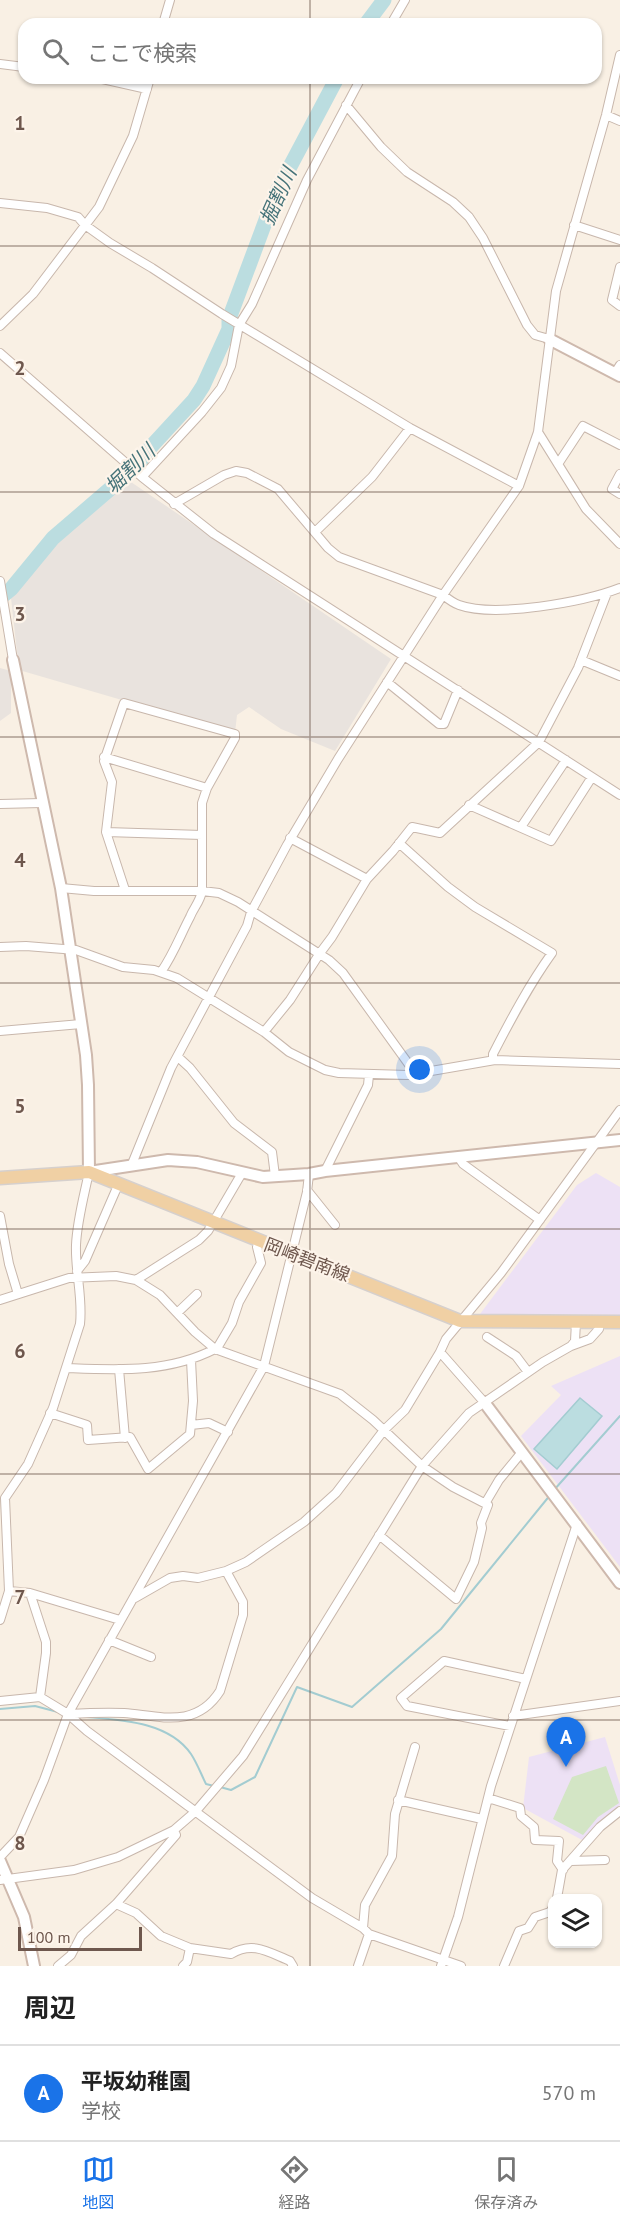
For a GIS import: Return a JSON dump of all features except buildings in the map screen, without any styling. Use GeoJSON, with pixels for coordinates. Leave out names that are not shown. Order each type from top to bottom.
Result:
{"type":"FeatureCollection","features":[{"type":"Feature","properties":{"kind":"main road","name":"岡崎碧南線"},"geometry":{"type":"LineString","coordinates":[[0,1177],[89,1172],[460,1321],[620,1323]]}},
{"type":"Feature","properties":{"kind":"street"},"geometry":{"type":"LineString","coordinates":[[165,18],[170,0]]}},
{"type":"Feature","properties":{"kind":"street"},"geometry":{"type":"LineString","coordinates":[[394,18],[405,0]]}},
{"type":"Feature","properties":{"kind":"street"},"geometry":{"type":"LineString","coordinates":[[132,1164],[178,1057],[290,838],[443,595],[519,486],[537,432],[556,291],[606,115],[620,55]]}},
{"type":"Feature","properties":{"kind":"street"},"geometry":{"type":"LineString","coordinates":[[0,64],[18,66]]}},
{"type":"Feature","properties":{"kind":"street"},"geometry":{"type":"LineString","coordinates":[[127,84],[147,88]]}},
{"type":"Feature","properties":{"kind":"street"},"geometry":{"type":"LineString","coordinates":[[0,326],[33,294],[99,207],[129,146],[148,84]]}},
{"type":"Feature","properties":{"kind":"street"},"geometry":{"type":"LineString","coordinates":[[142,477],[221,388],[231,366],[239,325],[252,304],[306,180],[358,84]]}},
{"type":"Feature","properties":{"kind":"street"},"geometry":{"type":"LineString","coordinates":[[346,105],[381,147],[407,172],[453,202],[469,217],[483,238],[527,325],[535,335],[549,339],[618,371]]}},
{"type":"Feature","properties":{"kind":"street"},"geometry":{"type":"LineString","coordinates":[[606,115],[620,121]]}},
{"type":"Feature","properties":{"kind":"street"},"geometry":{"type":"LineString","coordinates":[[0,203],[47,208],[78,217],[85,225],[239,325],[410,428],[519,486]]}},
{"type":"Feature","properties":{"kind":"street"},"geometry":{"type":"LineString","coordinates":[[574,225],[620,240]]}},
{"type":"Feature","properties":{"kind":"street"},"geometry":{"type":"LineString","coordinates":[[620,267],[612,300],[620,306]]}},
{"type":"Feature","properties":{"kind":"street"},"geometry":{"type":"LineString","coordinates":[[0,353],[142,477],[214,534],[620,795]]}},
{"type":"Feature","properties":{"kind":"street"},"geometry":{"type":"LineString","coordinates":[[558,464],[582,426],[620,445]]}},
{"type":"Feature","properties":{"kind":"street"},"geometry":{"type":"LineString","coordinates":[[315,532],[372,477],[410,428]]}},
{"type":"Feature","properties":{"kind":"street"},"geometry":{"type":"LineString","coordinates":[[537,432],[586,509],[620,544]]}},
{"type":"Feature","properties":{"kind":"street"},"geometry":{"type":"LineString","coordinates":[[174,504],[224,475],[237,471],[247,473],[278,489],[328,548],[339,557],[443,595],[456,605],[475,610],[528,608],[582,600],[620,588]]}},
{"type":"Feature","properties":{"kind":"street"},"geometry":{"type":"LineString","coordinates":[[620,474],[612,489],[620,494]]}},
{"type":"Feature","properties":{"kind":"street"},"geometry":{"type":"LineString","coordinates":[[0,583],[70,949],[88,1078],[89,1172],[76,1244],[81,1317],[67,1368],[50,1413],[28,1464],[5,1497],[9,1591],[0,1620]]}},
{"type":"Feature","properties":{"kind":"street"},"geometry":{"type":"LineString","coordinates":[[264,1032],[291,1000],[367,879],[412,827],[440,833],[539,742],[581,660],[607,593]]}},
{"type":"Feature","properties":{"kind":"street"},"geometry":{"type":"LineString","coordinates":[[581,660],[620,676]]}},
{"type":"Feature","properties":{"kind":"street"},"geometry":{"type":"LineString","coordinates":[[387,682],[439,724],[444,723],[458,690]]}},
{"type":"Feature","properties":{"kind":"street"},"geometry":{"type":"LineString","coordinates":[[125,890],[106,832],[112,782],[104,761],[124,703],[235,734],[235,738],[207,788],[202,803],[200,901],[190,915],[173,955],[160,972]]}},
{"type":"Feature","properties":{"kind":"street"},"geometry":{"type":"LineString","coordinates":[[104,757],[207,788]]}},
{"type":"Feature","properties":{"kind":"street"},"geometry":{"type":"LineString","coordinates":[[520,828],[566,760]]}},
{"type":"Feature","properties":{"kind":"street"},"geometry":{"type":"LineString","coordinates":[[469,806],[551,841],[592,777]]}},
{"type":"Feature","properties":{"kind":"street"},"geometry":{"type":"LineString","coordinates":[[0,804],[42,803]]}},
{"type":"Feature","properties":{"kind":"street"},"geometry":{"type":"LineString","coordinates":[[106,832],[202,836]]}},
{"type":"Feature","properties":{"kind":"street"},"geometry":{"type":"LineString","coordinates":[[290,838],[367,879]]}},
{"type":"Feature","properties":{"kind":"street"},"geometry":{"type":"LineString","coordinates":[[399,843],[448,887],[475,907],[552,953],[523,997],[493,1054],[493,1060]]}},
{"type":"Feature","properties":{"kind":"street"},"geometry":{"type":"LineString","coordinates":[[60,888],[94,891],[219,893],[320,953],[348,980],[410,1066],[412,1074]]}},
{"type":"Feature","properties":{"kind":"street"},"geometry":{"type":"LineString","coordinates":[[0,947],[70,949],[123,966],[160,972],[177,978],[264,1032],[289,1052],[325,1070],[369,1075],[412,1074],[493,1060],[620,1064]]}},
{"type":"Feature","properties":{"kind":"street"},"geometry":{"type":"LineString","coordinates":[[0,1031],[81,1024]]}},
{"type":"Feature","properties":{"kind":"street"},"geometry":{"type":"LineString","coordinates":[[178,1057],[190,1068],[234,1123],[272,1152],[275,1176]]}},
{"type":"Feature","properties":{"kind":"street"},"geometry":{"type":"LineString","coordinates":[[325,1171],[368,1085],[369,1075]]}},
{"type":"Feature","properties":{"kind":"street"},"geometry":{"type":"LineString","coordinates":[[134,1599],[170,1578],[183,1576],[198,1578],[226,1571],[246,1562],[313,1514],[336,1492],[384,1430],[405,1410],[446,1339],[501,1273],[620,1110]]}},
{"type":"Feature","properties":{"kind":"street"},"geometry":{"type":"LineString","coordinates":[[89,1172],[132,1164],[183,1160],[263,1177],[620,1140]]}},
{"type":"Feature","properties":{"kind":"street"},"geometry":{"type":"LineString","coordinates":[[459,1158],[463,1164],[540,1220]]}},
{"type":"Feature","properties":{"kind":"street"},"geometry":{"type":"LineString","coordinates":[[136,1280],[199,1240],[208,1231],[242,1173]]}},
{"type":"Feature","properties":{"kind":"street"},"geometry":{"type":"LineString","coordinates":[[0,1857],[19,1838],[44,1780],[68,1714],[264,1366],[309,1174]]}},
{"type":"Feature","properties":{"kind":"street"},"geometry":{"type":"LineString","coordinates":[[77,1274],[119,1184]]}},
{"type":"Feature","properties":{"kind":"street"},"geometry":{"type":"LineString","coordinates":[[307,1190],[335,1225]]}},
{"type":"Feature","properties":{"kind":"street"},"geometry":{"type":"LineString","coordinates":[[0,1216],[9,1264],[18,1294]]}},
{"type":"Feature","properties":{"kind":"street"},"geometry":{"type":"LineString","coordinates":[[67,1368],[119,1369],[165,1366],[191,1360],[216,1349],[232,1323],[239,1302],[261,1263],[257,1247],[260,1241]]}},
{"type":"Feature","properties":{"kind":"street"},"geometry":{"type":"LineString","coordinates":[[0,1300],[77,1274],[116,1276],[136,1280],[160,1295],[216,1349],[340,1394],[351,1401],[422,1466],[453,1487],[486,1502]]}},
{"type":"Feature","properties":{"kind":"street"},"geometry":{"type":"LineString","coordinates":[[177,1313],[197,1293]]}},
{"type":"Feature","properties":{"kind":"street"},"geometry":{"type":"LineString","coordinates":[[571,1346],[575,1341],[576,1322]]}},
{"type":"Feature","properties":{"kind":"street"},"geometry":{"type":"LineString","coordinates":[[4,1880],[74,1870],[118,1857],[174,1830],[196,1811],[243,1756],[422,1466],[450,1432],[469,1413],[528,1372],[571,1346],[590,1339],[599,1329],[599,1322]]}},
{"type":"Feature","properties":{"kind":"street"},"geometry":{"type":"LineString","coordinates":[[487,1337],[516,1356],[528,1372]]}},
{"type":"Feature","properties":{"kind":"street"},"geometry":{"type":"LineString","coordinates":[[440,1352],[484,1402],[620,1583]]}},
{"type":"Feature","properties":{"kind":"street"},"geometry":{"type":"LineString","coordinates":[[50,1413],[87,1425],[88,1440],[129,1437],[148,1469],[188,1436],[193,1401],[191,1360]]}},
{"type":"Feature","properties":{"kind":"street"},"geometry":{"type":"LineString","coordinates":[[119,1369],[125,1437]]}},
{"type":"Feature","properties":{"kind":"street"},"geometry":{"type":"LineString","coordinates":[[191,1425],[209,1423],[228,1432]]}},
{"type":"Feature","properties":{"kind":"street"},"geometry":{"type":"LineString","coordinates":[[379,1535],[456,1599],[474,1562],[482,1528],[481,1523],[488,1505],[486,1502],[499,1480],[522,1452]]}},
{"type":"Feature","properties":{"kind":"street"},"geometry":{"type":"LineString","coordinates":[[443,1963],[458,1917],[482,1819],[513,1716],[577,1524]]}},
{"type":"Feature","properties":{"kind":"street"},"geometry":{"type":"LineString","coordinates":[[68,1714],[121,1713],[168,1719],[191,1716],[214,1700],[220,1691],[243,1615],[243,1602],[226,1571]]}},
{"type":"Feature","properties":{"kind":"street"},"geometry":{"type":"LineString","coordinates":[[9,1591],[30,1593],[120,1620]]}},
{"type":"Feature","properties":{"kind":"street"},"geometry":{"type":"LineString","coordinates":[[30,1593],[46,1642],[40,1697]]}},
{"type":"Feature","properties":{"kind":"street"},"geometry":{"type":"LineString","coordinates":[[109,1640],[152,1657]]}},
{"type":"Feature","properties":{"kind":"street"},"geometry":{"type":"LineString","coordinates":[[510,1726],[407,1706],[401,1698],[444,1660],[526,1679]]}},
{"type":"Feature","properties":{"kind":"street"},"geometry":{"type":"LineString","coordinates":[[0,1701],[40,1697],[68,1714],[87,1731],[312,1898],[366,1931],[443,1963],[461,1966]]}},
{"type":"Feature","properties":{"kind":"street"},"geometry":{"type":"LineString","coordinates":[[513,1716],[620,1701]]}},
{"type":"Feature","properties":{"kind":"street"},"geometry":{"type":"LineString","coordinates":[[357,1966],[366,1931],[365,1905],[392,1856],[395,1814],[415,1747]]}},
{"type":"Feature","properties":{"kind":"street"},"geometry":{"type":"LineString","coordinates":[[488,1798],[520,1808],[521,1816],[534,1827],[535,1840],[559,1841],[557,1861],[562,1870]]}},
{"type":"Feature","properties":{"kind":"street"},"geometry":{"type":"LineString","coordinates":[[398,1800],[482,1819]]}},
{"type":"Feature","properties":{"kind":"street"},"geometry":{"type":"LineString","coordinates":[[558,1894],[562,1870],[600,1827],[620,1811]]}},
{"type":"Feature","properties":{"kind":"street"},"geometry":{"type":"LineString","coordinates":[[58,1966],[70,1955],[81,1936],[116,1904],[176,1835],[174,1830]]}},
{"type":"Feature","properties":{"kind":"street"},"geometry":{"type":"LineString","coordinates":[[571,1862],[605,1860]]}},
{"type":"Feature","properties":{"kind":"street"},"geometry":{"type":"LineString","coordinates":[[0,1861],[4,1880],[24,1917],[34,1966]]}},
{"type":"Feature","properties":{"kind":"street"},"geometry":{"type":"LineString","coordinates":[[116,1904],[136,1913],[161,1936],[190,1948],[231,1954],[241,1948],[252,1947],[290,1961],[293,1966]]}},
{"type":"Feature","properties":{"kind":"street"},"geometry":{"type":"LineString","coordinates":[[504,1966],[519,1930],[528,1928],[535,1917],[548,1913]]}},
{"type":"Feature","properties":{"kind":"street"},"geometry":{"type":"LineString","coordinates":[[183,1966],[187,1962],[190,1948]]}},
{"type":"Feature","properties":{"kind":"shaded area"},"geometry":{"type":"Polygon","coordinates":[[[128,480],[391,659],[335,751],[281,729],[249,707],[237,715],[235,733],[19,670],[11,598],[61,539],[128,480]]]}},
{"type":"Feature","properties":{"kind":"shaded area"},"geometry":{"type":"Polygon","coordinates":[[[0,668],[11,671],[11,713],[0,721],[0,668]]]}},
{"type":"Feature","properties":{"kind":"shaded area"},"geometry":{"type":"Polygon","coordinates":[[[596,1173],[620,1187],[620,1315],[480,1314],[577,1185],[596,1173]]]}},
{"type":"Feature","properties":{"kind":"shaded area"},"geometry":{"type":"Polygon","coordinates":[[[620,1356],[620,1567],[521,1436],[561,1395],[551,1386],[620,1356]]]}},
{"type":"Feature","properties":{"kind":"shaded area"},"geometry":{"type":"Polygon","coordinates":[[[605,1737],[620,1785],[620,1805],[584,1841],[523,1808],[529,1757],[605,1737]]]}},
{"type":"Feature","properties":{"kind":"green space"},"geometry":{"type":"Polygon","coordinates":[[[606,1766],[619,1803],[598,1817],[583,1835],[553,1819],[572,1777],[606,1766]]]}},
{"type":"Feature","properties":{"kind":"water"},"geometry":{"type":"Polygon","coordinates":[[[580,1398],[602,1416],[557,1469],[534,1449],[580,1398]]]}},
{"type":"Feature","properties":{"kind":"waterway","name":"掘割川"},"geometry":{"type":"LineString","coordinates":[[370,18],[384,0]]}},
{"type":"Feature","properties":{"kind":"waterway","name":"堀割川"},"geometry":{"type":"LineString","coordinates":[[0,598],[11,589],[53,538],[139,464],[148,450],[194,400],[203,386],[229,329],[229,319],[276,193],[334,84]]}},
{"type":"Feature","properties":{"kind":"waterway"},"geometry":{"type":"LineString","coordinates":[[554,1490],[620,1416]]}},
{"type":"Feature","properties":{"kind":"waterway"},"geometry":{"type":"LineString","coordinates":[[220,1787],[231,1790],[255,1777],[297,1687],[352,1707],[441,1629],[551,1494]]}},
{"type":"Feature","properties":{"kind":"waterway"},"geometry":{"type":"LineString","coordinates":[[0,1709],[35,1706],[58,1712]]}},
{"type":"Feature","properties":{"kind":"waterway"},"geometry":{"type":"LineString","coordinates":[[87,1717],[144,1725],[170,1735],[182,1743],[191,1754],[206,1784],[214,1786]]}},
{"type":"Feature","properties":{"kind":"place","name":"平坂幼稚園"},"geometry":{"type":"Point","coordinates":[566,1767]}}]}
